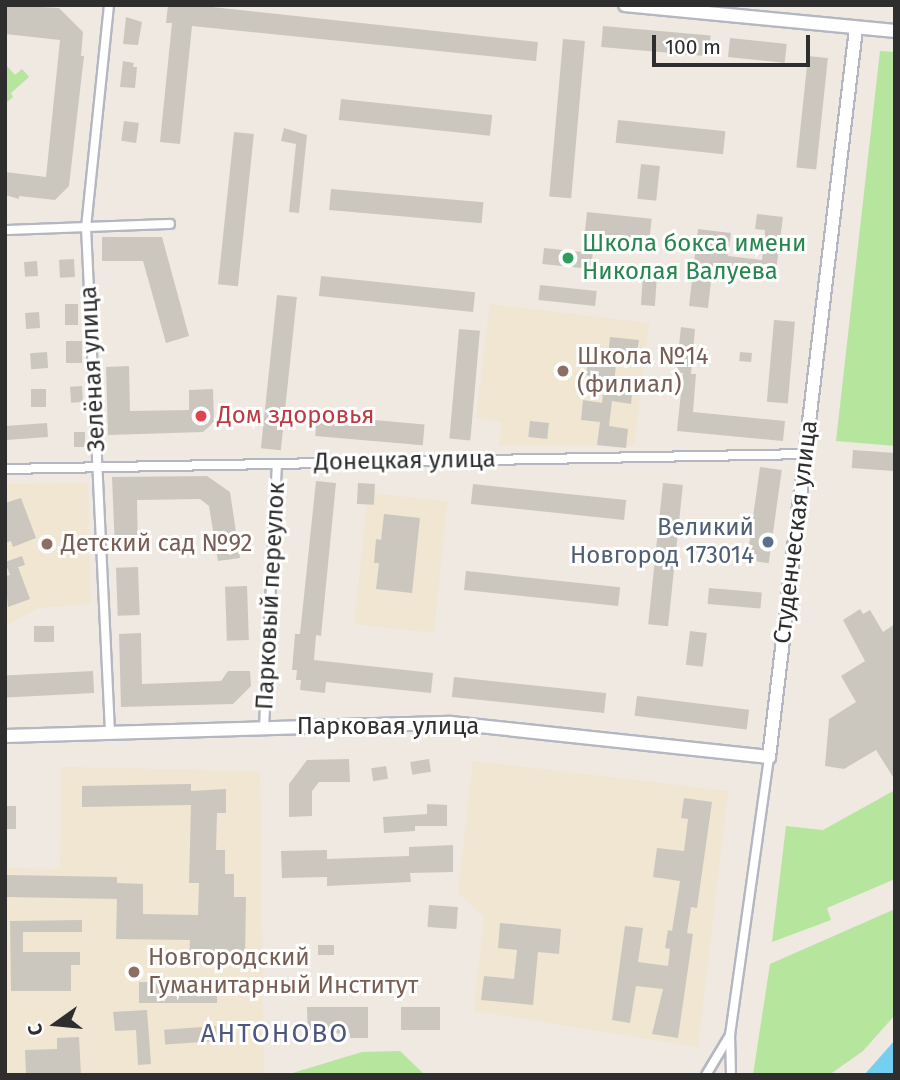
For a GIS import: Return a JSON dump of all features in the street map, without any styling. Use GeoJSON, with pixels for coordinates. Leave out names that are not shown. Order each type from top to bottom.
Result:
{"type":"FeatureCollection","features":[{"type":"Feature","properties":{"kind":"street","name":"Зелёная улица"},"geometry":{"type":"LineString","coordinates":[[109,5],[86,227],[110,733]]}},
{"type":"Feature","properties":{"kind":"street"},"geometry":{"type":"LineString","coordinates":[[625,5],[895,31]]}},
{"type":"Feature","properties":{"kind":"street","name":"Студенческая улица"},"geometry":{"type":"LineString","coordinates":[[732,1075],[730,1035],[769,757],[856,28]]}},
{"type":"Feature","properties":{"kind":"street"},"geometry":{"type":"LineString","coordinates":[[5,230],[170,224]]}},
{"type":"Feature","properties":{"kind":"street","name":"Донецкая улица"},"geometry":{"type":"LineString","coordinates":[[5,469],[805,454]]}},
{"type":"Feature","properties":{"kind":"street","name":"Парковый переулок"},"geometry":{"type":"LineString","coordinates":[[264,728],[277,464]]}},
{"type":"Feature","properties":{"kind":"street","name":"Парковая улица"},"geometry":{"type":"LineString","coordinates":[[5,736],[451,723],[769,757]]}},
{"type":"Feature","properties":{"kind":"street","name":"Студенческая улица"},"geometry":{"type":"LineString","coordinates":[[706,1075],[730,1035]]}},
{"type":"Feature","properties":{"kind":"shaded area","name":"Школа №14 (филиал)"},"geometry":{"type":"Polygon","coordinates":[[[490,304],[649,323],[634,446],[499,446],[502,422],[476,418],[490,304]]]}},
{"type":"Feature","properties":{"kind":"shaded area","name":"Детский сад №92"},"geometry":{"type":"Polygon","coordinates":[[[88,483],[90,604],[38,608],[5,626],[5,484],[88,483]]]}},
{"type":"Feature","properties":{"kind":"shaded area"},"geometry":{"type":"Polygon","coordinates":[[[368,493],[448,501],[434,633],[354,624],[368,493]]]}},
{"type":"Feature","properties":{"kind":"shaded area"},"geometry":{"type":"Polygon","coordinates":[[[473,761],[728,791],[698,1047],[474,1011],[484,916],[458,893],[473,761]]]}},
{"type":"Feature","properties":{"kind":"shaded area","name":"Новгородский Гуманитарный Институт"},"geometry":{"type":"Polygon","coordinates":[[[62,767],[260,771],[264,1075],[5,1075],[5,868],[60,869],[62,767]]]}},
{"type":"Feature","properties":{"kind":"green space"},"geometry":{"type":"Polygon","coordinates":[[[880,51],[895,52],[895,446],[836,441],[880,51]]]}},
{"type":"Feature","properties":{"kind":"green space"},"geometry":{"type":"Polygon","coordinates":[[[5,64],[15,75],[22,69],[29,77],[11,93],[13,97],[5,104],[5,64]]]}},
{"type":"Feature","properties":{"kind":"green space"},"geometry":{"type":"Polygon","coordinates":[[[895,790],[895,879],[827,908],[831,920],[772,942],[786,826],[823,830],[895,790]]]}},
{"type":"Feature","properties":{"kind":"green space"},"geometry":{"type":"Polygon","coordinates":[[[895,909],[895,1015],[863,1051],[829,1075],[753,1075],[770,964],[895,909]]]}},
{"type":"Feature","properties":{"kind":"green space"},"geometry":{"type":"Polygon","coordinates":[[[400,1051],[425,1075],[286,1075],[362,1052],[400,1051]]]}},
{"type":"Feature","properties":{"kind":"water"},"geometry":{"type":"Polygon","coordinates":[[[895,1040],[895,1075],[863,1075],[865,1074],[895,1040]]]}},
{"type":"Feature","properties":{"kind":"building"},"geometry":{"type":"Polygon","coordinates":[[[5,5],[59,8],[83,32],[81,56],[84,56],[69,186],[55,200],[19,196],[19,199],[5,195],[5,172],[46,177],[60,40],[5,34],[5,5]]]}},
{"type":"Feature","properties":{"kind":"building"},"geometry":{"type":"Polygon","coordinates":[[[168,5],[194,5],[538,42],[536,61],[192,26],[180,144],[160,142],[172,23],[166,23],[168,5]]]}},
{"type":"Feature","properties":{"kind":"building"},"geometry":{"type":"Polygon","coordinates":[[[126,17],[142,22],[138,45],[123,44],[126,17]]]}},
{"type":"Feature","properties":{"kind":"building"},"geometry":{"type":"Polygon","coordinates":[[[603,26],[711,35],[709,56],[601,47],[603,26]]]}},
{"type":"Feature","properties":{"kind":"building"},"geometry":{"type":"Polygon","coordinates":[[[730,38],[787,44],[785,63],[728,57],[730,38]]]}},
{"type":"Feature","properties":{"kind":"building"},"geometry":{"type":"Polygon","coordinates":[[[563,39],[585,41],[571,198],[549,196],[563,39]]]}},
{"type":"Feature","properties":{"kind":"building"},"geometry":{"type":"Polygon","coordinates":[[[808,56],[828,58],[816,169],[796,167],[808,56]]]}},
{"type":"Feature","properties":{"kind":"building"},"geometry":{"type":"Polygon","coordinates":[[[123,61],[134,63],[133,67],[137,67],[135,88],[120,87],[123,61]]]}},
{"type":"Feature","properties":{"kind":"building"},"geometry":{"type":"Polygon","coordinates":[[[341,99],[492,115],[490,136],[339,120],[341,99]]]}},
{"type":"Feature","properties":{"kind":"building"},"geometry":{"type":"Polygon","coordinates":[[[618,120],[725,131],[723,154],[616,143],[618,120]]]}},
{"type":"Feature","properties":{"kind":"building"},"geometry":{"type":"Polygon","coordinates":[[[124,121],[139,123],[136,143],[121,141],[124,121]]]}},
{"type":"Feature","properties":{"kind":"building"},"geometry":{"type":"Polygon","coordinates":[[[284,128],[307,135],[299,213],[289,212],[296,144],[281,141],[284,128]]]}},
{"type":"Feature","properties":{"kind":"building"},"geometry":{"type":"Polygon","coordinates":[[[234,132],[254,134],[238,286],[218,284],[234,132]]]}},
{"type":"Feature","properties":{"kind":"building"},"geometry":{"type":"Polygon","coordinates":[[[641,164],[660,166],[656,201],[637,199],[641,164]]]}},
{"type":"Feature","properties":{"kind":"building"},"geometry":{"type":"Polygon","coordinates":[[[331,189],[483,202],[482,223],[329,210],[331,189]]]}},
{"type":"Feature","properties":{"kind":"building"},"geometry":{"type":"Polygon","coordinates":[[[587,212],[652,219],[649,240],[585,233],[587,212]]]}},
{"type":"Feature","properties":{"kind":"building"},"geometry":{"type":"Polygon","coordinates":[[[757,214],[783,217],[775,278],[712,271],[708,308],[689,306],[698,229],[731,233],[728,256],[762,260],[765,230],[755,229],[757,214]]]}},
{"type":"Feature","properties":{"kind":"building"},"geometry":{"type":"Polygon","coordinates":[[[102,237],[162,237],[189,336],[166,343],[143,261],[102,261],[102,237]]]}},
{"type":"Feature","properties":{"kind":"building","name":"Школа бокса имени Николая Валуева"},"geometry":{"type":"Polygon","coordinates":[[[544,248],[593,253],[591,269],[542,264],[544,248]]]}},
{"type":"Feature","properties":{"kind":"building"},"geometry":{"type":"Polygon","coordinates":[[[74,259],[75,277],[60,278],[59,260],[74,259]]]}},
{"type":"Feature","properties":{"kind":"building"},"geometry":{"type":"Polygon","coordinates":[[[37,261],[38,276],[25,277],[24,262],[37,261]]]}},
{"type":"Feature","properties":{"kind":"building"},"geometry":{"type":"Polygon","coordinates":[[[643,275],[657,276],[655,306],[641,305],[643,275]]]}},
{"type":"Feature","properties":{"kind":"building"},"geometry":{"type":"Polygon","coordinates":[[[321,276],[475,292],[473,312],[319,296],[321,276]]]}},
{"type":"Feature","properties":{"kind":"building"},"geometry":{"type":"Polygon","coordinates":[[[540,285],[597,291],[595,306],[538,300],[540,285]]]}},
{"type":"Feature","properties":{"kind":"building"},"geometry":{"type":"Polygon","coordinates":[[[277,295],[297,297],[281,450],[261,448],[277,295]]]}},
{"type":"Feature","properties":{"kind":"building"},"geometry":{"type":"Polygon","coordinates":[[[65,304],[78,304],[78,325],[65,325],[65,304]]]}},
{"type":"Feature","properties":{"kind":"building"},"geometry":{"type":"Polygon","coordinates":[[[39,312],[40,328],[26,329],[25,313],[39,312]]]}},
{"type":"Feature","properties":{"kind":"building"},"geometry":{"type":"Polygon","coordinates":[[[774,320],[795,322],[788,404],[767,402],[774,320]]]}},
{"type":"Feature","properties":{"kind":"building"},"geometry":{"type":"Polygon","coordinates":[[[681,327],[695,329],[691,374],[696,374],[693,412],[785,421],[783,441],[677,431],[683,373],[676,373],[681,327]]]}},
{"type":"Feature","properties":{"kind":"building"},"geometry":{"type":"Polygon","coordinates":[[[459,329],[480,331],[470,440],[449,439],[459,329]]]}},
{"type":"Feature","properties":{"kind":"building"},"geometry":{"type":"Polygon","coordinates":[[[610,337],[639,340],[636,360],[617,357],[614,382],[633,384],[631,404],[612,401],[609,426],[628,429],[626,448],[597,445],[600,422],[581,420],[583,400],[602,403],[605,378],[586,375],[589,355],[608,357],[610,337]]]}},
{"type":"Feature","properties":{"kind":"building"},"geometry":{"type":"Polygon","coordinates":[[[66,341],[82,341],[82,363],[66,363],[66,341]]]}},
{"type":"Feature","properties":{"kind":"building"},"geometry":{"type":"Polygon","coordinates":[[[47,352],[48,368],[31,369],[30,353],[47,352]]]}},
{"type":"Feature","properties":{"kind":"building"},"geometry":{"type":"Polygon","coordinates":[[[740,352],[752,353],[751,362],[739,361],[740,352]]]}},
{"type":"Feature","properties":{"kind":"building"},"geometry":{"type":"Polygon","coordinates":[[[129,366],[130,411],[189,410],[189,390],[213,389],[214,422],[203,432],[108,435],[106,367],[129,366]]]}},
{"type":"Feature","properties":{"kind":"building"},"geometry":{"type":"Polygon","coordinates":[[[82,386],[83,402],[71,403],[70,387],[82,386]]]}},
{"type":"Feature","properties":{"kind":"building"},"geometry":{"type":"Polygon","coordinates":[[[31,389],[46,389],[46,407],[31,407],[31,389]]]}},
{"type":"Feature","properties":{"kind":"building"},"geometry":{"type":"Polygon","coordinates":[[[317,415],[425,424],[423,445],[315,436],[317,415]]]}},
{"type":"Feature","properties":{"kind":"building"},"geometry":{"type":"Polygon","coordinates":[[[530,421],[549,423],[547,439],[528,437],[530,421]]]}},
{"type":"Feature","properties":{"kind":"building"},"geometry":{"type":"Polygon","coordinates":[[[47,423],[48,437],[6,440],[5,426],[47,423]]]}},
{"type":"Feature","properties":{"kind":"building"},"geometry":{"type":"Polygon","coordinates":[[[74,432],[85,432],[85,447],[74,447],[74,432]]]}},
{"type":"Feature","properties":{"kind":"building"},"geometry":{"type":"Polygon","coordinates":[[[853,450],[895,453],[894,471],[852,468],[853,450]]]}},
{"type":"Feature","properties":{"kind":"building"},"geometry":{"type":"Polygon","coordinates":[[[760,467],[782,470],[769,563],[747,560],[760,467]]]}},
{"type":"Feature","properties":{"kind":"building"},"geometry":{"type":"Polygon","coordinates":[[[207,476],[230,492],[240,558],[218,561],[209,506],[200,499],[137,500],[138,550],[115,550],[112,477],[207,476]]]}},
{"type":"Feature","properties":{"kind":"building"},"geometry":{"type":"Polygon","coordinates":[[[316,481],[336,483],[321,636],[316,635],[314,660],[433,673],[431,693],[326,682],[325,693],[300,690],[301,680],[296,680],[297,670],[292,670],[295,634],[300,634],[316,481]]]}},
{"type":"Feature","properties":{"kind":"building"},"geometry":{"type":"Polygon","coordinates":[[[358,483],[375,484],[374,505],[357,504],[358,483]]]}},
{"type":"Feature","properties":{"kind":"building"},"geometry":{"type":"Polygon","coordinates":[[[663,483],[683,485],[668,626],[648,624],[663,483]]]}},
{"type":"Feature","properties":{"kind":"building"},"geometry":{"type":"Polygon","coordinates":[[[473,484],[626,500],[624,520],[471,504],[473,484]]]}},
{"type":"Feature","properties":{"kind":"building"},"geometry":{"type":"Polygon","coordinates":[[[21,498],[36,538],[13,547],[11,541],[5,543],[5,503],[21,498]]]}},
{"type":"Feature","properties":{"kind":"building"},"geometry":{"type":"Polygon","coordinates":[[[384,514],[420,518],[412,593],[376,589],[379,563],[374,563],[376,539],[381,540],[384,514]]]}},
{"type":"Feature","properties":{"kind":"building"},"geometry":{"type":"Polygon","coordinates":[[[22,556],[25,565],[18,567],[30,599],[8,607],[5,576],[10,575],[5,562],[22,556]]]}},
{"type":"Feature","properties":{"kind":"building"},"geometry":{"type":"Polygon","coordinates":[[[138,567],[140,615],[118,616],[116,568],[138,567]]]}},
{"type":"Feature","properties":{"kind":"building"},"geometry":{"type":"Polygon","coordinates":[[[466,571],[620,587],[618,606],[464,590],[466,571]]]}},
{"type":"Feature","properties":{"kind":"building"},"geometry":{"type":"Polygon","coordinates":[[[247,586],[249,640],[227,641],[225,587],[247,586]]]}},
{"type":"Feature","properties":{"kind":"building"},"geometry":{"type":"Polygon","coordinates":[[[709,588],[762,593],[760,609],[708,604],[709,588]]]}},
{"type":"Feature","properties":{"kind":"building"},"geometry":{"type":"Polygon","coordinates":[[[860,609],[863,614],[870,610],[883,632],[895,624],[895,780],[876,750],[844,769],[825,766],[829,719],[856,702],[841,676],[865,661],[843,620],[860,609]]]}},
{"type":"Feature","properties":{"kind":"building"},"geometry":{"type":"Polygon","coordinates":[[[34,626],[54,626],[54,642],[34,642],[34,626]]]}},
{"type":"Feature","properties":{"kind":"building"},"geometry":{"type":"Polygon","coordinates":[[[690,631],[707,633],[703,667],[686,665],[690,631]]]}},
{"type":"Feature","properties":{"kind":"building"},"geometry":{"type":"Polygon","coordinates":[[[141,633],[142,684],[221,681],[228,671],[250,671],[251,686],[233,704],[121,707],[119,634],[141,633]]]}},
{"type":"Feature","properties":{"kind":"building"},"geometry":{"type":"Polygon","coordinates":[[[93,671],[94,693],[6,698],[5,676],[93,671]]]}},
{"type":"Feature","properties":{"kind":"building"},"geometry":{"type":"Polygon","coordinates":[[[454,677],[606,693],[604,713],[452,697],[454,677]]]}},
{"type":"Feature","properties":{"kind":"building"},"geometry":{"type":"Polygon","coordinates":[[[637,696],[749,710],[747,730],[635,716],[637,696]]]}},
{"type":"Feature","properties":{"kind":"building"},"geometry":{"type":"Polygon","coordinates":[[[349,759],[350,782],[319,782],[312,791],[312,816],[289,817],[289,784],[307,760],[349,759]]]}},
{"type":"Feature","properties":{"kind":"building"},"geometry":{"type":"Polygon","coordinates":[[[429,759],[431,772],[412,775],[410,762],[429,759]]]}},
{"type":"Feature","properties":{"kind":"building"},"geometry":{"type":"Polygon","coordinates":[[[386,766],[388,779],[373,781],[371,768],[386,766]]]}},
{"type":"Feature","properties":{"kind":"building"},"geometry":{"type":"Polygon","coordinates":[[[191,784],[191,791],[226,789],[226,813],[217,813],[216,850],[225,850],[225,874],[234,874],[234,897],[246,897],[245,960],[189,959],[190,940],[116,939],[117,899],[7,897],[7,875],[117,877],[117,883],[143,884],[143,914],[198,915],[199,883],[189,883],[191,805],[82,807],[82,786],[191,784]]]}},
{"type":"Feature","properties":{"kind":"building"},"geometry":{"type":"Polygon","coordinates":[[[684,798],[712,802],[697,908],[691,907],[687,933],[693,934],[678,1038],[652,1034],[663,989],[636,986],[630,1023],[612,1020],[625,926],[643,928],[638,962],[668,966],[670,949],[665,948],[668,930],[672,931],[680,881],[653,877],[657,848],[684,851],[688,819],[681,818],[684,798]]]}},
{"type":"Feature","properties":{"kind":"building"},"geometry":{"type":"Polygon","coordinates":[[[427,804],[447,805],[447,826],[415,826],[415,831],[384,833],[383,817],[427,814],[427,804]]]}},
{"type":"Feature","properties":{"kind":"building"},"geometry":{"type":"Polygon","coordinates":[[[5,806],[16,806],[16,829],[5,829],[5,806]]]}},
{"type":"Feature","properties":{"kind":"building"},"geometry":{"type":"Polygon","coordinates":[[[453,845],[453,872],[410,873],[411,882],[327,886],[327,877],[282,878],[281,851],[327,850],[327,859],[409,856],[409,847],[453,845]]]}},
{"type":"Feature","properties":{"kind":"building"},"geometry":{"type":"Polygon","coordinates":[[[429,905],[458,907],[456,929],[427,927],[429,905]]]}},
{"type":"Feature","properties":{"kind":"building"},"geometry":{"type":"Polygon","coordinates":[[[82,920],[82,932],[23,932],[23,952],[80,952],[80,965],[71,965],[71,991],[11,991],[10,921],[82,920]]]}},
{"type":"Feature","properties":{"kind":"building"},"geometry":{"type":"Polygon","coordinates":[[[500,923],[561,929],[559,954],[538,952],[533,1005],[481,1000],[484,976],[514,979],[517,950],[498,948],[500,923]]]}},
{"type":"Feature","properties":{"kind":"building"},"geometry":{"type":"Polygon","coordinates":[[[318,945],[334,945],[334,955],[318,955],[318,945]]]}},
{"type":"Feature","properties":{"kind":"building"},"geometry":{"type":"Polygon","coordinates":[[[139,982],[217,982],[217,1003],[139,1003],[139,982]]]}},
{"type":"Feature","properties":{"kind":"building"},"geometry":{"type":"Polygon","coordinates":[[[307,1007],[368,1007],[368,1038],[350,1038],[350,1033],[308,1038],[307,1007]]]}},
{"type":"Feature","properties":{"kind":"building"},"geometry":{"type":"Polygon","coordinates":[[[401,1007],[440,1007],[440,1030],[401,1030],[401,1007]]]}},
{"type":"Feature","properties":{"kind":"building"},"geometry":{"type":"Polygon","coordinates":[[[147,1010],[151,1064],[138,1065],[136,1030],[115,1031],[113,1012],[147,1010]]]}},
{"type":"Feature","properties":{"kind":"building"},"geometry":{"type":"Polygon","coordinates":[[[216,1026],[217,1041],[165,1045],[164,1030],[216,1026]]]}},
{"type":"Feature","properties":{"kind":"building"},"geometry":{"type":"Polygon","coordinates":[[[79,1037],[81,1075],[26,1075],[25,1050],[57,1049],[57,1038],[79,1037]]]}},
{"type":"Feature","properties":{"kind":"place","name":"Школа бокса имени Николая Валуева"},"geometry":{"type":"Point","coordinates":[568,258]}},
{"type":"Feature","properties":{"kind":"place","name":"Школа №14 (филиал)"},"geometry":{"type":"Point","coordinates":[563,371]}},
{"type":"Feature","properties":{"kind":"place","name":"Дом здоровья"},"geometry":{"type":"Point","coordinates":[201,416]}},
{"type":"Feature","properties":{"kind":"place","name":"Великий Новгород 173014"},"geometry":{"type":"Point","coordinates":[768,542]}},
{"type":"Feature","properties":{"kind":"place","name":"Детский сад №92"},"geometry":{"type":"Point","coordinates":[47,544]}},
{"type":"Feature","properties":{"kind":"place","name":"Новгородский Гуманитарный Институт"},"geometry":{"type":"Point","coordinates":[134,972]}},
{"type":"Feature","properties":{"kind":"district","name":"АНТОНОВО"},"geometry":{"type":"Point","coordinates":[275,1034]}}]}
